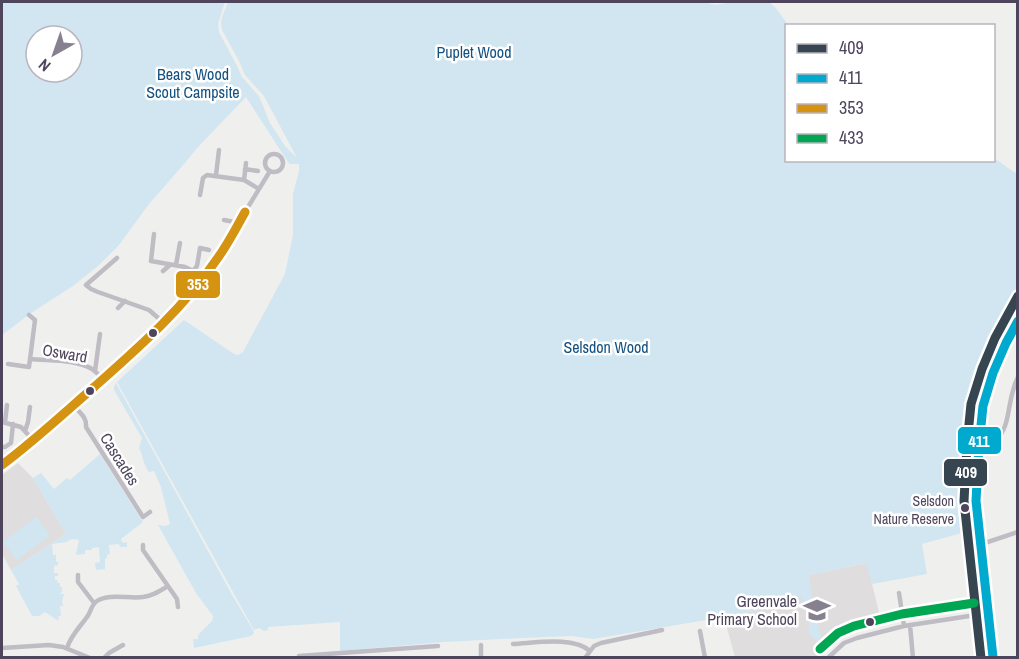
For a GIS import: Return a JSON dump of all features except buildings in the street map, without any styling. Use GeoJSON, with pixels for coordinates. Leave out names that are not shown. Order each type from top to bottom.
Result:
{"type":"FeatureCollection","features":[{"type":"Feature","properties":{"kind":"street"},"geometry":{"type":"LineString","coordinates":[[216,175],[219,150]]}},
{"type":"Feature","properties":{"kind":"street"},"geometry":{"type":"LineString","coordinates":[[244,180],[246,162]]}},
{"type":"Feature","properties":{"kind":"street"},"geometry":{"type":"LineString","coordinates":[[245,169],[258,171]]}},
{"type":"Feature","properties":{"kind":"street"},"geometry":{"type":"LineString","coordinates":[[2,465],[74,406],[164,323],[203,278],[231,238],[270,171]]}},
{"type":"Feature","properties":{"kind":"street"},"geometry":{"type":"LineString","coordinates":[[200,195],[202,178],[207,175],[244,180],[259,189]]}},
{"type":"Feature","properties":{"kind":"street"},"geometry":{"type":"LineString","coordinates":[[224,220],[240,223]]}},
{"type":"Feature","properties":{"kind":"street"},"geometry":{"type":"LineString","coordinates":[[154,234],[149,263],[185,267],[203,278]]}},
{"type":"Feature","properties":{"kind":"street"},"geometry":{"type":"LineString","coordinates":[[163,272],[173,265],[180,243]]}},
{"type":"Feature","properties":{"kind":"street"},"geometry":{"type":"LineString","coordinates":[[193,271],[197,266],[200,248],[209,250]]}},
{"type":"Feature","properties":{"kind":"street"},"geometry":{"type":"LineString","coordinates":[[117,258],[86,285],[91,289],[149,310],[164,323]]}},
{"type":"Feature","properties":{"kind":"street"},"geometry":{"type":"LineString","coordinates":[[981,657],[964,501],[967,444],[971,404],[982,369],[1017,295]]}},
{"type":"Feature","properties":{"kind":"street"},"geometry":{"type":"LineString","coordinates":[[118,308],[125,301]]}},
{"type":"Feature","properties":{"kind":"street","name":"Osward"},"geometry":{"type":"LineString","coordinates":[[8,364],[29,367],[35,320],[29,315]]}},
{"type":"Feature","properties":{"kind":"street","name":"Osward"},"geometry":{"type":"LineString","coordinates":[[95,371],[100,334]]}},
{"type":"Feature","properties":{"kind":"street","name":"Osward"},"geometry":{"type":"LineString","coordinates":[[30,359],[74,363],[95,371],[103,379]]}},
{"type":"Feature","properties":{"kind":"street"},"geometry":{"type":"LineString","coordinates":[[967,444],[981,445],[992,442],[1000,435],[1006,423],[1012,387],[1017,377]]}},
{"type":"Feature","properties":{"kind":"street"},"geometry":{"type":"LineString","coordinates":[[7,405],[3,422],[21,427],[33,440]]}},
{"type":"Feature","properties":{"kind":"street","name":"Cascades"},"geometry":{"type":"LineString","coordinates":[[74,406],[84,415],[87,421],[86,427],[143,517],[150,512]]}},
{"type":"Feature","properties":{"kind":"street"},"geometry":{"type":"LineString","coordinates":[[25,431],[30,407]]}},
{"type":"Feature","properties":{"kind":"street"},"geometry":{"type":"LineString","coordinates":[[2,447],[10,443],[13,424]]}},
{"type":"Feature","properties":{"kind":"street"},"geometry":{"type":"LineString","coordinates":[[970,548],[1017,532]]}},
{"type":"Feature","properties":{"kind":"street"},"geometry":{"type":"LineString","coordinates":[[143,545],[143,550],[177,599],[178,607]]}},
{"type":"Feature","properties":{"kind":"street"},"geometry":{"type":"LineString","coordinates":[[78,575],[78,582],[94,603]]}},
{"type":"Feature","properties":{"kind":"street"},"geometry":{"type":"LineString","coordinates":[[68,648],[70,640],[97,600],[110,597],[144,597],[168,586]]}},
{"type":"Feature","properties":{"kind":"street"},"geometry":{"type":"LineString","coordinates":[[899,593],[913,657]]}},
{"type":"Feature","properties":{"kind":"street"},"geometry":{"type":"LineString","coordinates":[[828,657],[850,640],[907,625],[976,615]]}},
{"type":"Feature","properties":{"kind":"street"},"geometry":{"type":"LineString","coordinates":[[585,657],[594,646],[601,643],[662,630]]}},
{"type":"Feature","properties":{"kind":"street"},"geometry":{"type":"LineString","coordinates":[[700,631],[705,657]]}},
{"type":"Feature","properties":{"kind":"street"},"geometry":{"type":"LineString","coordinates":[[513,644],[578,643],[590,651]]}},
{"type":"Feature","properties":{"kind":"street"},"geometry":{"type":"LineString","coordinates":[[2,648],[49,645],[68,648],[90,657]]}},
{"type":"Feature","properties":{"kind":"street"},"geometry":{"type":"LineString","coordinates":[[104,657],[123,645]]}},
{"type":"Feature","properties":{"kind":"street"},"geometry":{"type":"LineString","coordinates":[[481,645],[481,657]]}},
{"type":"Feature","properties":{"kind":"street"},"geometry":{"type":"LineString","coordinates":[[299,656],[438,646]]}},
{"type":"Feature","properties":{"kind":"street"},"geometry":{"type":"LineString","coordinates":[[394,650],[395,657]]}},
{"type":"Feature","properties":{"kind":"shaded area"},"geometry":{"type":"Polygon","coordinates":[[[18,463],[33,478],[66,534],[11,570],[2,554],[2,475],[18,463]]]}},
{"type":"Feature","properties":{"kind":"shaded area","name":"Greenvale Primary School"},"geometry":{"type":"Polygon","coordinates":[[[867,563],[882,625],[843,636],[822,657],[735,657],[724,617],[795,602],[808,575],[867,563]]]}},
{"type":"Feature","properties":{"kind":"green space","name":"Selsdon Wood"},"geometry":{"type":"Polygon","coordinates":[[[2,2],[225,2],[218,24],[219,32],[242,77],[259,96],[270,123],[285,146],[297,158],[264,96],[245,75],[222,30],[222,17],[228,2],[704,2],[715,5],[733,2],[769,2],[787,24],[785,24],[785,162],[995,162],[995,159],[1017,174],[1017,288],[972,381],[965,417],[959,482],[962,533],[922,544],[927,574],[872,584],[866,563],[809,575],[813,603],[818,612],[815,620],[817,620],[821,637],[819,641],[810,634],[809,611],[799,596],[795,602],[724,617],[593,639],[572,636],[521,638],[340,651],[340,622],[268,627],[268,630],[264,631],[259,628],[254,630],[117,382],[184,320],[234,354],[238,355],[243,352],[285,274],[293,235],[293,194],[299,164],[288,162],[246,97],[198,147],[149,204],[119,245],[73,286],[2,335],[2,2]]]}},
{"type":"Feature","properties":{"kind":"green space"},"geometry":{"type":"Polygon","coordinates":[[[116,383],[253,630],[254,633],[251,636],[194,648],[193,639],[198,639],[198,635],[212,621],[213,616],[196,593],[158,525],[170,524],[161,487],[154,471],[149,472],[145,466],[139,448],[142,438],[114,390],[116,383]]]}},
{"type":"Feature","properties":{"kind":"green space"},"geometry":{"type":"Polygon","coordinates":[[[100,454],[143,522],[121,539],[123,543],[127,542],[127,547],[120,547],[119,544],[109,545],[110,554],[105,559],[105,569],[96,570],[95,563],[100,562],[99,547],[85,550],[85,554],[76,555],[79,540],[72,539],[52,544],[53,555],[56,555],[56,562],[58,562],[58,565],[54,566],[54,573],[58,573],[55,580],[62,587],[62,592],[59,594],[64,594],[63,606],[60,606],[61,616],[58,616],[59,620],[57,620],[45,612],[39,616],[32,616],[16,586],[19,584],[11,570],[66,534],[33,478],[41,473],[54,489],[67,478],[70,480],[100,454]]]}},
{"type":"Feature","properties":{"kind":"green space"},"geometry":{"type":"Polygon","coordinates":[[[36,517],[50,535],[17,560],[3,542],[36,517]]]}},
{"type":"Feature","properties":{"kind":"transit line","name":"353"},"geometry":{"type":"LineString","coordinates":[[2,465],[110,373],[175,311],[217,259],[245,212]]}},
{"type":"Feature","properties":{"kind":"transit line","name":"409"},"geometry":{"type":"LineString","coordinates":[[981,658],[964,501],[971,404],[995,338],[1018,296]]}},
{"type":"Feature","properties":{"kind":"transit line","name":"411"},"geometry":{"type":"LineString","coordinates":[[993,657],[976,501],[979,445],[983,406],[993,373],[1018,321]]}},
{"type":"Feature","properties":{"kind":"transit line","name":"433"},"geometry":{"type":"LineString","coordinates":[[820,649],[838,633],[854,626],[902,614],[974,603]]}},
{"type":"Feature","properties":{"kind":"place","name":"Selsdon Nature Reserve"},"geometry":{"type":"Point","coordinates":[965,508]}},
{"type":"Feature","properties":{"kind":"place","name":"Greenvale Primary School"},"geometry":{"type":"Point","coordinates":[817,610]}},
{"type":"Feature","properties":{"kind":"park label","name":"Puplet Wood"},"geometry":{"type":"Point","coordinates":[474,52]}},
{"type":"Feature","properties":{"kind":"park label","name":"Bears Wood Scout Campsite"},"geometry":{"type":"Point","coordinates":[193,83]}}]}
